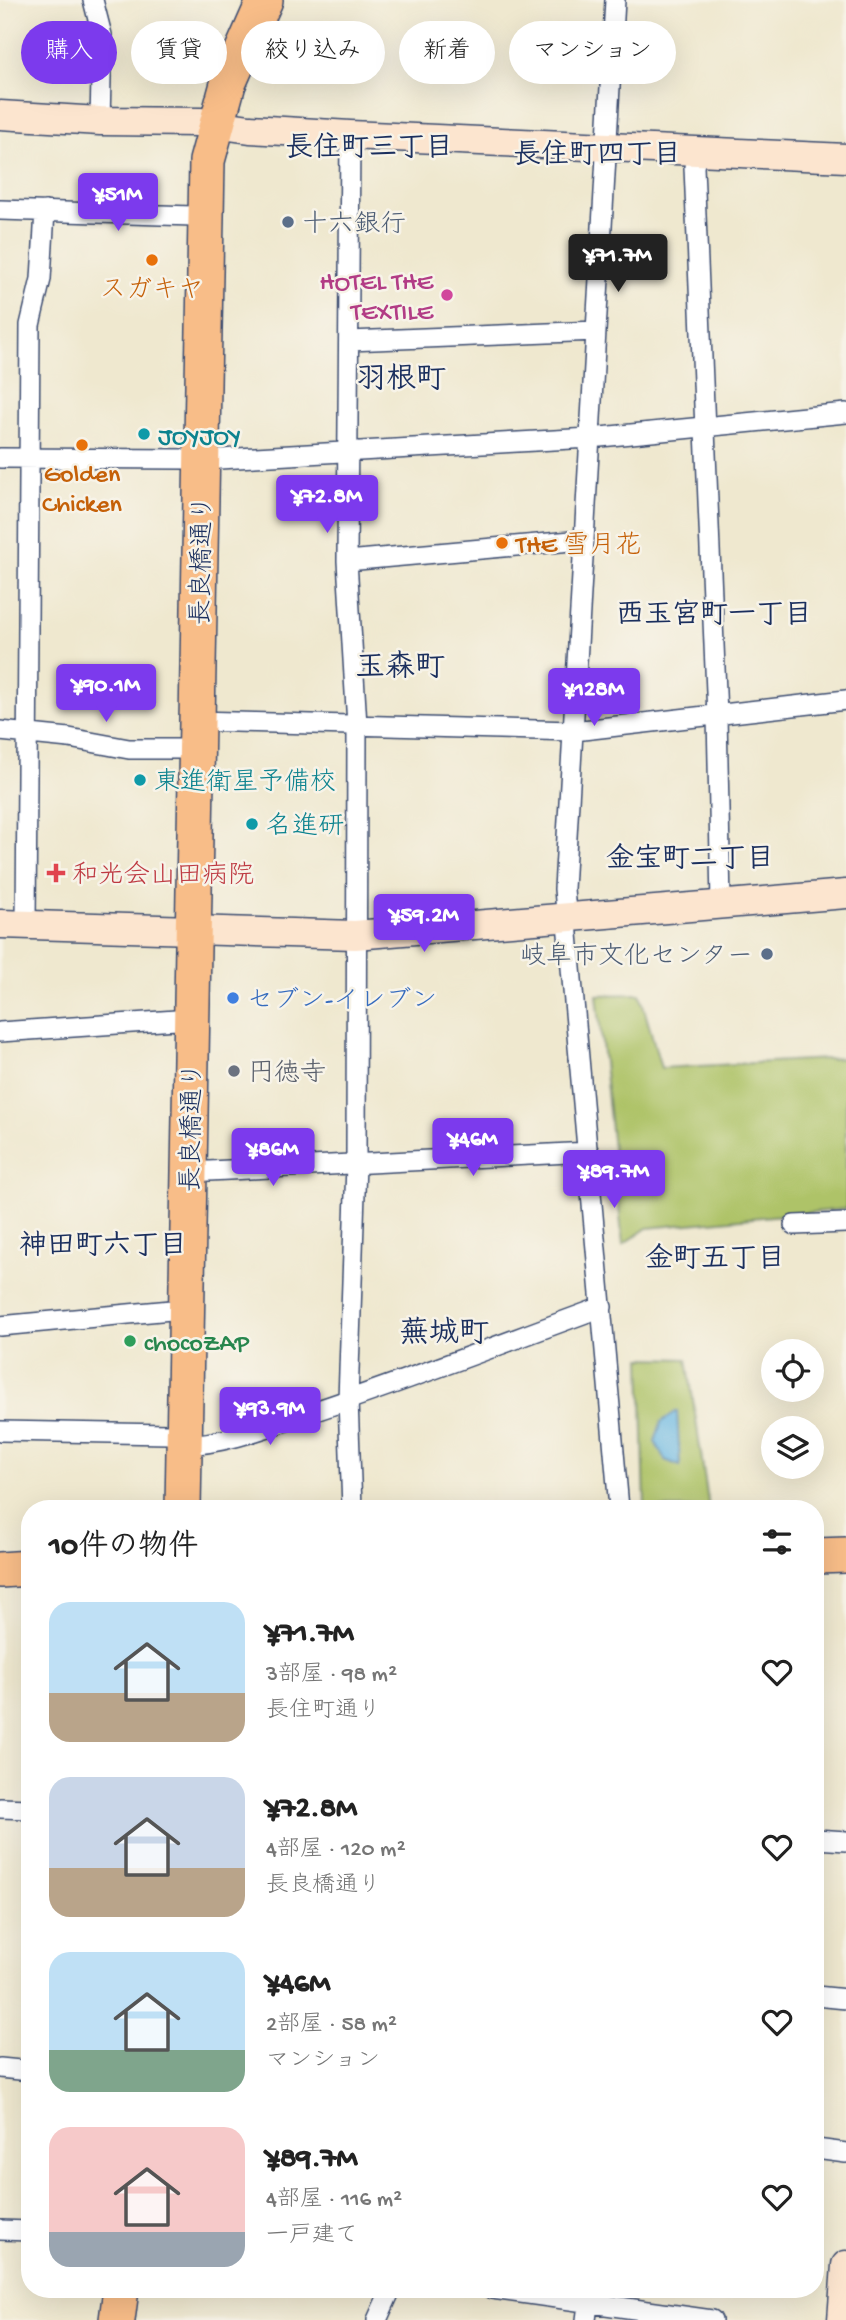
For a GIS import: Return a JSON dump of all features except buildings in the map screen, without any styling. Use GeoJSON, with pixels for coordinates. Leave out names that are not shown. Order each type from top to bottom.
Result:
{"type":"FeatureCollection","features":[{"type":"Feature","properties":{"kind":"highway","name":"長良橋通り"},"geometry":{"type":"LineString","coordinates":[[194,460],[211,81],[244,0]]}},
{"type":"Feature","properties":{"kind":"highway","name":"長良橋通り"},"geometry":{"type":"LineString","coordinates":[[182,1500],[176,1439],[171,1310],[176,1020],[183,929],[189,735],[194,460],[194,160],[265,0]]}},
{"type":"Feature","properties":{"kind":"highway","name":"長良橋通り"},"geometry":{"type":"LineString","coordinates":[[169,1500],[176,1439],[189,1172],[183,929]]}},
{"type":"Feature","properties":{"kind":"highway"},"geometry":{"type":"LineString","coordinates":[[824,1556],[846,1555]]}},
{"type":"Feature","properties":{"kind":"highway"},"geometry":{"type":"LineString","coordinates":[[0,1570],[21,1569]]}},
{"type":"Feature","properties":{"kind":"highway"},"geometry":{"type":"LineString","coordinates":[[824,1577],[846,1577]]}},
{"type":"Feature","properties":{"kind":"highway"},"geometry":{"type":"LineString","coordinates":[[0,1587],[21,1586]]}},
{"type":"Feature","properties":{"kind":"highway"},"geometry":{"type":"LineString","coordinates":[[117,2320],[120,2298]]}},
{"type":"Feature","properties":{"kind":"highway"},"geometry":{"type":"LineString","coordinates":[[132,2320],[135,2298]]}},
{"type":"Feature","properties":{"kind":"street"},"geometry":{"type":"LineString","coordinates":[[93,0],[102,35],[100,121]]}},
{"type":"Feature","properties":{"kind":"street"},"geometry":{"type":"LineString","coordinates":[[615,0],[564,890],[618,1500]]}},
{"type":"Feature","properties":{"kind":"street"},"geometry":{"type":"LineString","coordinates":[[0,115],[209,124],[350,135],[605,148],[846,158]]}},
{"type":"Feature","properties":{"kind":"street"},"geometry":{"type":"LineString","coordinates":[[350,135],[347,561],[357,725],[356,1164],[348,1400],[352,1500]]}},
{"type":"Feature","properties":{"kind":"street"},"geometry":{"type":"LineString","coordinates":[[697,152],[694,167],[717,716],[721,902]]}},
{"type":"Feature","properties":{"kind":"street"},"geometry":{"type":"LineString","coordinates":[[0,209],[193,216]]}},
{"type":"Feature","properties":{"kind":"street"},"geometry":{"type":"LineString","coordinates":[[45,211],[41,279],[30,325],[28,733],[13,925],[355,935],[721,902],[846,894]]}},
{"type":"Feature","properties":{"kind":"street"},"geometry":{"type":"LineString","coordinates":[[349,341],[596,331]]}},
{"type":"Feature","properties":{"kind":"street"},"geometry":{"type":"LineString","coordinates":[[0,458],[194,460],[348,453],[590,438],[846,413]]}},
{"type":"Feature","properties":{"kind":"street"},"geometry":{"type":"LineString","coordinates":[[347,561],[583,540]]}},
{"type":"Feature","properties":{"kind":"street"},"geometry":{"type":"LineString","coordinates":[[0,731],[129,749],[189,735],[357,725],[574,731],[846,700]]}},
{"type":"Feature","properties":{"kind":"street"},"geometry":{"type":"LineString","coordinates":[[0,1032],[176,1020]]}},
{"type":"Feature","properties":{"kind":"street"},"geometry":{"type":"LineString","coordinates":[[189,1172],[589,1152]]}},
{"type":"Feature","properties":{"kind":"street"},"geometry":{"type":"LineString","coordinates":[[794,1225],[846,1223]]}},
{"type":"Feature","properties":{"kind":"street"},"geometry":{"type":"LineString","coordinates":[[0,1431],[176,1439],[201,1444],[248,1433],[348,1400],[602,1307]]}},
{"type":"Feature","properties":{"kind":"street"},"geometry":{"type":"LineString","coordinates":[[0,1326],[171,1310]]}},
{"type":"Feature","properties":{"kind":"street"},"geometry":{"type":"LineString","coordinates":[[0,1808],[21,1809]]}},
{"type":"Feature","properties":{"kind":"street"},"geometry":{"type":"LineString","coordinates":[[824,1840],[846,1841]]}},
{"type":"Feature","properties":{"kind":"street"},"geometry":{"type":"LineString","coordinates":[[824,1997],[846,1999]]}},
{"type":"Feature","properties":{"kind":"street"},"geometry":{"type":"LineString","coordinates":[[0,2068],[21,2070]]}},
{"type":"Feature","properties":{"kind":"street"},"geometry":{"type":"LineString","coordinates":[[824,2150],[846,2153]]}},
{"type":"Feature","properties":{"kind":"street"},"geometry":{"type":"LineString","coordinates":[[0,2230],[21,2231]]}},
{"type":"Feature","properties":{"kind":"street"},"geometry":{"type":"LineString","coordinates":[[842,2320],[846,2265]]}},
{"type":"Feature","properties":{"kind":"street"},"geometry":{"type":"LineString","coordinates":[[377,2320],[387,2298]]}},
{"type":"Feature","properties":{"kind":"street"},"geometry":{"type":"LineString","coordinates":[[550,2298],[712,2320]]}},
{"type":"Feature","properties":{"kind":"green space"},"geometry":{"type":"Polygon","coordinates":[[[640,994],[661,1068],[846,1058],[846,1209],[647,1228],[623,1245],[597,995],[640,994]]]}},
{"type":"Feature","properties":{"kind":"green space"},"geometry":{"type":"Polygon","coordinates":[[[641,1358],[687,1359],[708,1500],[645,1500],[641,1358]]]}},
{"type":"Feature","properties":{"kind":"water"},"geometry":{"type":"Polygon","coordinates":[[[677,1411],[680,1466],[665,1460],[655,1442],[661,1422],[677,1411]]]}},
{"type":"Feature","properties":{"kind":"place","name":"十六銀行"},"geometry":{"type":"Point","coordinates":[288,222]}},
{"type":"Feature","properties":{"kind":"place","name":"スガキヤ"},"geometry":{"type":"Point","coordinates":[152,260]}},
{"type":"Feature","properties":{"kind":"place","name":"HOTEL THE TEXTILE"},"geometry":{"type":"Point","coordinates":[447,295]}},
{"type":"Feature","properties":{"kind":"place","name":"JOYJOY"},"geometry":{"type":"Point","coordinates":[144,434]}},
{"type":"Feature","properties":{"kind":"place","name":"Golden Chicken"},"geometry":{"type":"Point","coordinates":[82,445]}},
{"type":"Feature","properties":{"kind":"place","name":"THE 雪月花"},"geometry":{"type":"Point","coordinates":[502,543]}},
{"type":"Feature","properties":{"kind":"place","name":"東進衛星予備校"},"geometry":{"type":"Point","coordinates":[140,780]}},
{"type":"Feature","properties":{"kind":"place","name":"名進研"},"geometry":{"type":"Point","coordinates":[252,824]}},
{"type":"Feature","properties":{"kind":"place","name":"和光会山田病院"},"geometry":{"type":"Point","coordinates":[56,873]}},
{"type":"Feature","properties":{"kind":"place","name":"岐阜市文化センター"},"geometry":{"type":"Point","coordinates":[767,954]}},
{"type":"Feature","properties":{"kind":"place","name":"セブン-イレブン"},"geometry":{"type":"Point","coordinates":[233,998]}},
{"type":"Feature","properties":{"kind":"place","name":"円徳寺"},"geometry":{"type":"Point","coordinates":[234,1071]}},
{"type":"Feature","properties":{"kind":"place","name":"chocoZAP"},"geometry":{"type":"Point","coordinates":[130,1341]}},
{"type":"Feature","properties":{"kind":"district","name":"長住町三丁目"},"geometry":{"type":"Point","coordinates":[369,145]}},
{"type":"Feature","properties":{"kind":"district","name":"長住町四丁目"},"geometry":{"type":"Point","coordinates":[597,152]}},
{"type":"Feature","properties":{"kind":"district","name":"羽根町"},"geometry":{"type":"Point","coordinates":[401,377]}},
{"type":"Feature","properties":{"kind":"district","name":"西玉宮町一丁目"},"geometry":{"type":"Point","coordinates":[714,612]}},
{"type":"Feature","properties":{"kind":"district","name":"玉森町"},"geometry":{"type":"Point","coordinates":[400,665]}},
{"type":"Feature","properties":{"kind":"district","name":"金宝町二丁目"},"geometry":{"type":"Point","coordinates":[690,856]}},
{"type":"Feature","properties":{"kind":"district","name":"神田町六丁目"},"geometry":{"type":"Point","coordinates":[103,1243]}},
{"type":"Feature","properties":{"kind":"district","name":"金町五丁目"},"geometry":{"type":"Point","coordinates":[715,1256]}},
{"type":"Feature","properties":{"kind":"district","name":"蕪城町"},"geometry":{"type":"Point","coordinates":[444,1331]}}]}
